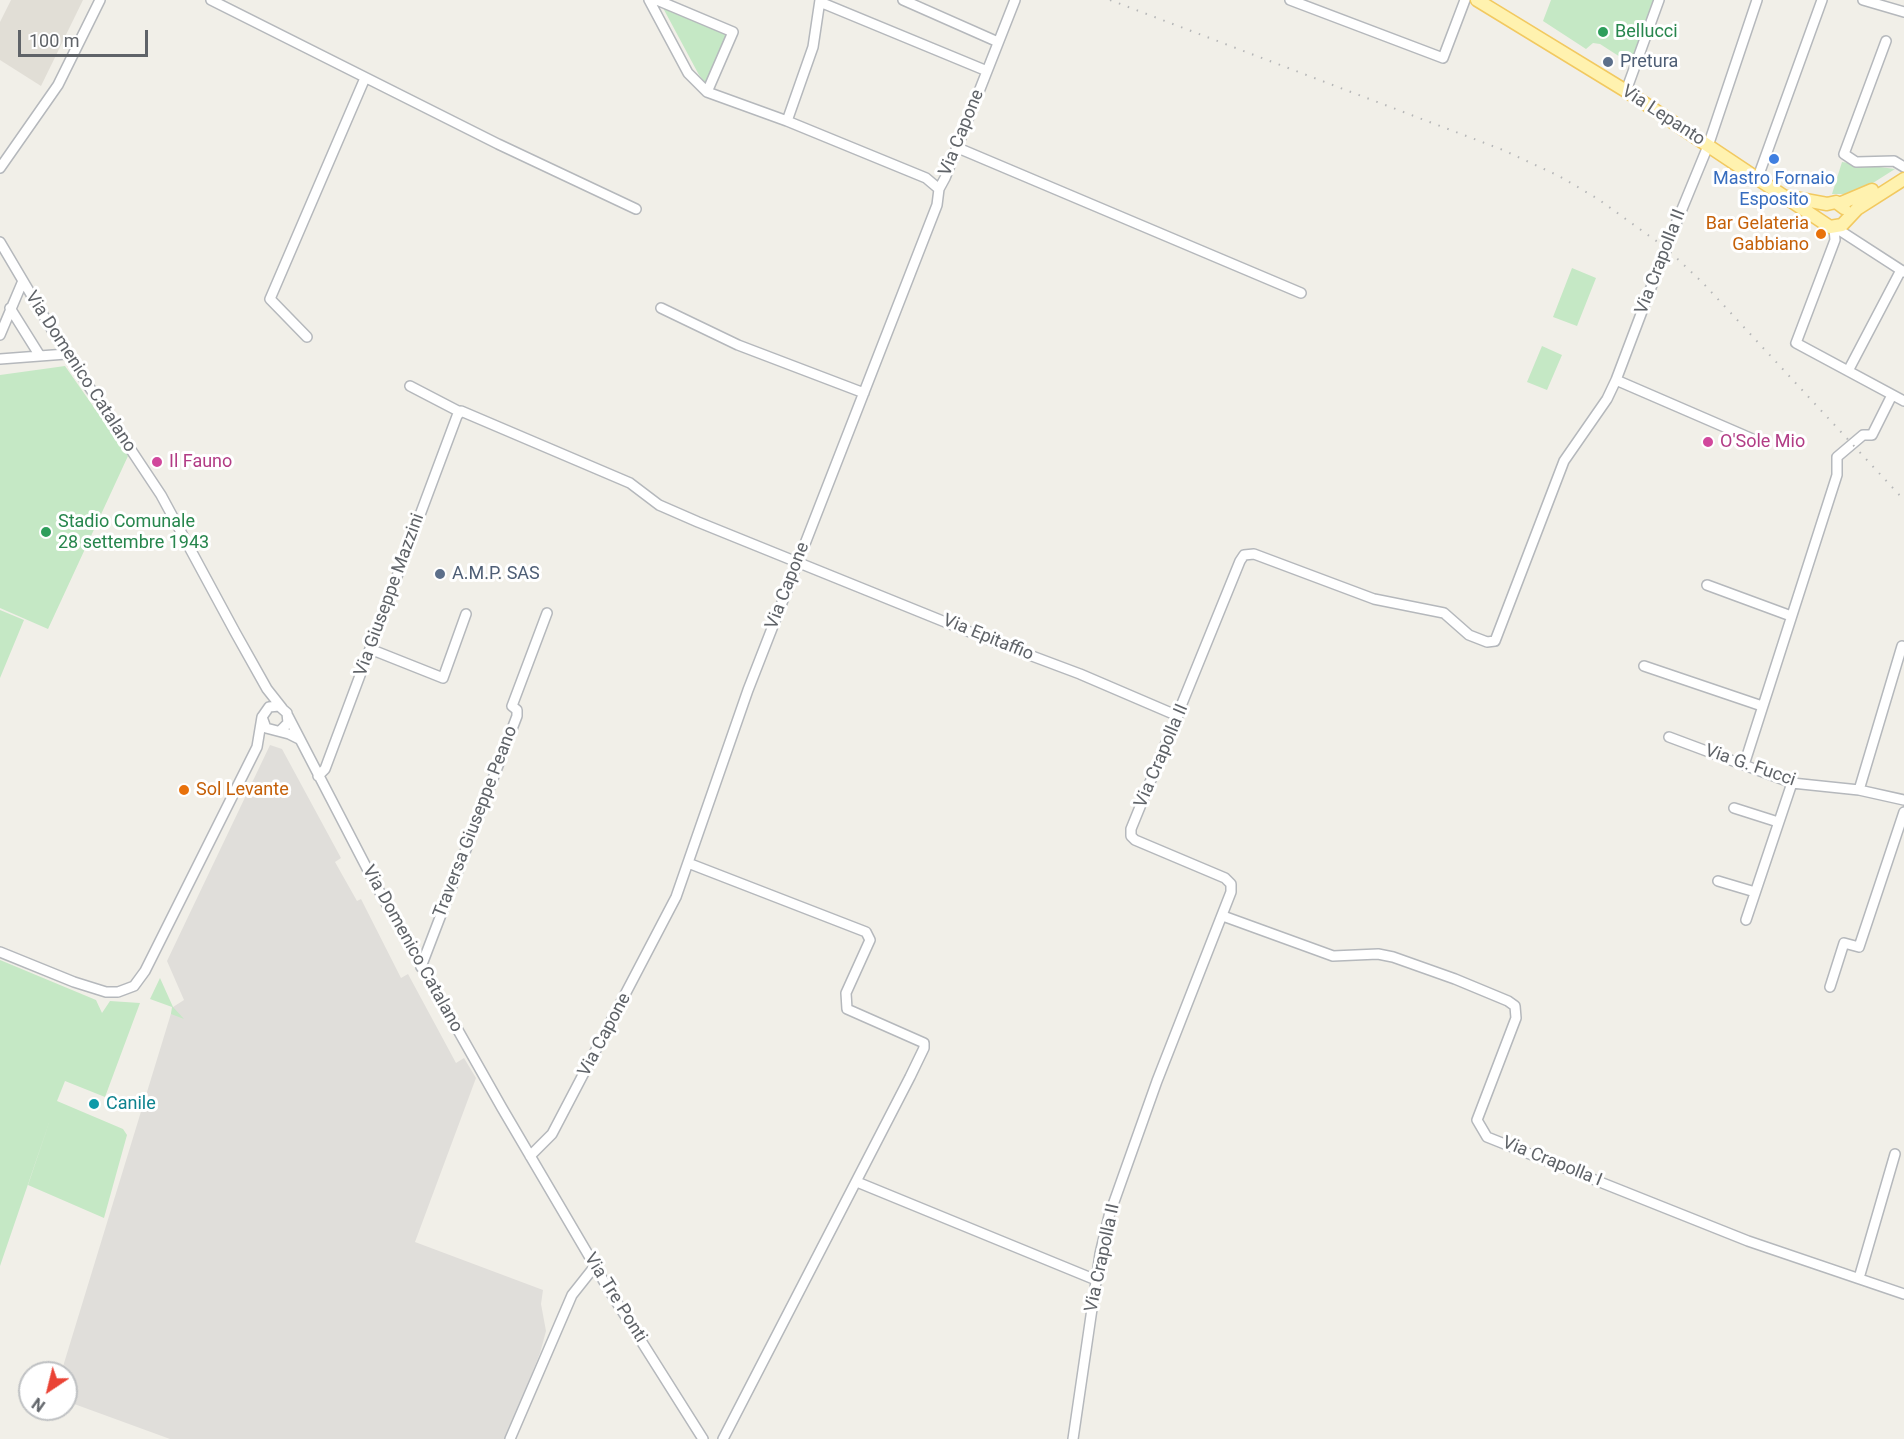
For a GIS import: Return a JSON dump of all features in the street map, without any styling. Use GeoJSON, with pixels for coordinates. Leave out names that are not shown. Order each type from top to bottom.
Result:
{"type":"FeatureCollection","features":[{"type":"Feature","properties":{"kind":"main road","name":"Via Lepanto"},"geometry":{"type":"LineString","coordinates":[[1477,0],[1626,91],[1787,196],[1837,223]]}},
{"type":"Feature","properties":{"kind":"main road"},"geometry":{"type":"LineString","coordinates":[[1837,223],[1821,210],[1833,204],[1862,196],[1904,169]]}},
{"type":"Feature","properties":{"kind":"main road"},"geometry":{"type":"LineString","coordinates":[[1837,223],[1904,179]]}},
{"type":"Feature","properties":{"kind":"main road","name":"Via Lepanto"},"geometry":{"type":"LineString","coordinates":[[1787,196],[1833,204]]}},
{"type":"Feature","properties":{"kind":"main road"},"geometry":{"type":"LineString","coordinates":[[1833,204],[1845,210],[1837,223]]}},
{"type":"Feature","properties":{"kind":"street"},"geometry":{"type":"LineString","coordinates":[[0,168],[58,85],[100,0]]}},
{"type":"Feature","properties":{"kind":"street"},"geometry":{"type":"LineString","coordinates":[[212,0],[365,78],[636,209]]}},
{"type":"Feature","properties":{"kind":"street"},"geometry":{"type":"LineString","coordinates":[[649,0],[688,73],[707,92],[787,121],[926,178],[939,189]]}},
{"type":"Feature","properties":{"kind":"street"},"geometry":{"type":"LineString","coordinates":[[657,0],[733,32],[707,92]]}},
{"type":"Feature","properties":{"kind":"street"},"geometry":{"type":"LineString","coordinates":[[903,0],[998,42]]}},
{"type":"Feature","properties":{"kind":"street","name":"Via Capone"},"geometry":{"type":"LineString","coordinates":[[530,1156],[549,1139],[670,909],[731,735],[937,204],[939,189],[958,148],[1014,0]]}},
{"type":"Feature","properties":{"kind":"street"},"geometry":{"type":"LineString","coordinates":[[1290,0],[1443,58],[1465,0]]}},
{"type":"Feature","properties":{"kind":"street"},"geometry":{"type":"LineString","coordinates":[[1626,91],[1659,0]]}},
{"type":"Feature","properties":{"kind":"street","name":"Via Crapolla II"},"geometry":{"type":"LineString","coordinates":[[1073,1439],[1104,1234],[1157,1082],[1231,892],[1230,884],[1225,878],[1135,840],[1131,836],[1240,561],[1249,553],[1374,599],[1444,613],[1469,635],[1487,642],[1495,641],[1564,461],[1607,399],[1616,380],[1665,248],[1708,146],[1756,0]]}},
{"type":"Feature","properties":{"kind":"street"},"geometry":{"type":"LineString","coordinates":[[1758,177],[1822,0]]}},
{"type":"Feature","properties":{"kind":"street"},"geometry":{"type":"LineString","coordinates":[[1863,0],[1904,12]]}},
{"type":"Feature","properties":{"kind":"street"},"geometry":{"type":"LineString","coordinates":[[787,121],[813,47],[820,1],[987,71]]}},
{"type":"Feature","properties":{"kind":"street"},"geometry":{"type":"LineString","coordinates":[[1886,41],[1844,154],[1857,162],[1894,161],[1904,169]]}},
{"type":"Feature","properties":{"kind":"street"},"geometry":{"type":"LineString","coordinates":[[307,337],[270,299],[365,78]]}},
{"type":"Feature","properties":{"kind":"street"},"geometry":{"type":"LineString","coordinates":[[958,148],[1301,293]]}},
{"type":"Feature","properties":{"kind":"street"},"geometry":{"type":"LineString","coordinates":[[1837,223],[1856,241],[1902,271],[1848,371]]}},
{"type":"Feature","properties":{"kind":"street"},"geometry":{"type":"LineString","coordinates":[[1837,223],[1835,240],[1796,343],[1904,401]]}},
{"type":"Feature","properties":{"kind":"street","name":"Via Domenico Catalano"},"geometry":{"type":"LineString","coordinates":[[0,242],[22,283],[66,354],[161,495],[267,689],[288,716],[421,967],[530,1156]]}},
{"type":"Feature","properties":{"kind":"street"},"geometry":{"type":"LineString","coordinates":[[0,335],[22,283]]}},
{"type":"Feature","properties":{"kind":"street"},"geometry":{"type":"LineString","coordinates":[[10,308],[40,356]]}},
{"type":"Feature","properties":{"kind":"street"},"geometry":{"type":"LineString","coordinates":[[662,308],[738,345],[864,393]]}},
{"type":"Feature","properties":{"kind":"street"},"geometry":{"type":"LineString","coordinates":[[0,359],[66,354]]}},
{"type":"Feature","properties":{"kind":"street"},"geometry":{"type":"LineString","coordinates":[[1616,380],[1757,441]]}},
{"type":"Feature","properties":{"kind":"street"},"geometry":{"type":"LineString","coordinates":[[410,386],[460,412],[463,411],[630,483],[670,510],[797,561]]}},
{"type":"Feature","properties":{"kind":"street"},"geometry":{"type":"LineString","coordinates":[[1744,765],[1839,465],[1837,457],[1863,435],[1872,435],[1892,395]]}},
{"type":"Feature","properties":{"kind":"street","name":"Via Giuseppe Mazzini"},"geometry":{"type":"LineString","coordinates":[[318,776],[325,769],[460,412]]}},
{"type":"Feature","properties":{"kind":"street","name":"Via Epitaffio"},"geometry":{"type":"LineString","coordinates":[[797,561],[1178,716]]}},
{"type":"Feature","properties":{"kind":"street"},"geometry":{"type":"LineString","coordinates":[[1707,585],[1791,616]]}},
{"type":"Feature","properties":{"kind":"street","name":"Traversa Giuseppe Peano"},"geometry":{"type":"LineString","coordinates":[[421,967],[517,716],[517,710],[512,706],[547,613]]}},
{"type":"Feature","properties":{"kind":"street"},"geometry":{"type":"LineString","coordinates":[[370,649],[443,678],[466,614]]}},
{"type":"Feature","properties":{"kind":"street"},"geometry":{"type":"LineString","coordinates":[[1859,790],[1902,646]]}},
{"type":"Feature","properties":{"kind":"street"},"geometry":{"type":"LineString","coordinates":[[1644,666],[1762,706]]}},
{"type":"Feature","properties":{"kind":"street"},"geometry":{"type":"LineString","coordinates":[[0,952],[99,990],[118,992],[134,986],[145,971],[257,747],[267,689]]}},
{"type":"Feature","properties":{"kind":"street"},"geometry":{"type":"LineString","coordinates":[[264,713],[272,706],[282,708]]}},
{"type":"Feature","properties":{"kind":"street"},"geometry":{"type":"LineString","coordinates":[[264,713],[266,728],[299,740]]}},
{"type":"Feature","properties":{"kind":"street"},"geometry":{"type":"LineString","coordinates":[[257,747],[286,727],[288,716]]}},
{"type":"Feature","properties":{"kind":"street","name":"Via G. Fucci"},"geometry":{"type":"LineString","coordinates":[[1669,737],[1792,783],[1859,790],[1904,800]]}},
{"type":"Feature","properties":{"kind":"street"},"geometry":{"type":"LineString","coordinates":[[1746,920],[1792,783]]}},
{"type":"Feature","properties":{"kind":"street"},"geometry":{"type":"LineString","coordinates":[[1734,807],[1778,822]]}},
{"type":"Feature","properties":{"kind":"street"},"geometry":{"type":"LineString","coordinates":[[1830,987],[1844,943],[1859,947],[1904,812]]}},
{"type":"Feature","properties":{"kind":"street"},"geometry":{"type":"LineString","coordinates":[[688,863],[870,936],[846,993],[847,1009],[851,1013],[924,1043],[924,1048],[857,1182],[723,1439]]}},
{"type":"Feature","properties":{"kind":"street"},"geometry":{"type":"LineString","coordinates":[[1718,881],[1755,892]]}},
{"type":"Feature","properties":{"kind":"street","name":"Via Crapolla I"},"geometry":{"type":"LineString","coordinates":[[1223,915],[1333,956],[1378,954],[1393,957],[1508,1001],[1515,1006],[1516,1018],[1477,1120],[1487,1137],[1748,1240],[1904,1294]]}},
{"type":"Feature","properties":{"kind":"street"},"geometry":{"type":"LineString","coordinates":[[1859,1278],[1895,1154]]}},
{"type":"Feature","properties":{"kind":"street","name":"Via Tre Ponti"},"geometry":{"type":"LineString","coordinates":[[530,1156],[595,1266],[703,1439]]}},
{"type":"Feature","properties":{"kind":"street"},"geometry":{"type":"LineString","coordinates":[[857,1182],[1096,1280]]}},
{"type":"Feature","properties":{"kind":"street"},"geometry":{"type":"LineString","coordinates":[[510,1439],[572,1295],[595,1266]]}},
{"type":"Feature","properties":{"kind":"shaded area"},"geometry":{"type":"Polygon","coordinates":[[[11,0],[83,0],[41,86],[0,60],[0,22],[11,0]]]}},
{"type":"Feature","properties":{"kind":"shaded area"},"geometry":{"type":"Polygon","coordinates":[[[270,745],[282,749],[341,858],[335,862],[357,901],[361,899],[401,978],[408,974],[456,1063],[464,1058],[476,1078],[415,1242],[543,1290],[541,1304],[546,1331],[540,1353],[506,1439],[170,1439],[78,1405],[78,1361],[65,1361],[173,1007],[184,1000],[167,961],[270,745]]]}},
{"type":"Feature","properties":{"kind":"green space","name":"Bellucci"},"geometry":{"type":"Polygon","coordinates":[[[1551,0],[1655,0],[1637,58],[1632,56],[1628,62],[1600,44],[1593,43],[1586,49],[1543,21],[1551,0]]]}},
{"type":"Feature","properties":{"kind":"green space"},"geometry":{"type":"Polygon","coordinates":[[[662,6],[729,34],[707,85],[699,75],[662,6]]]}},
{"type":"Feature","properties":{"kind":"green space"},"geometry":{"type":"Polygon","coordinates":[[[1842,162],[1895,169],[1865,188],[1848,194],[1832,194],[1842,162]]]}},
{"type":"Feature","properties":{"kind":"green space"},"geometry":{"type":"Polygon","coordinates":[[[1572,268],[1596,278],[1577,326],[1553,317],[1572,268]]]}},
{"type":"Feature","properties":{"kind":"green space"},"geometry":{"type":"Polygon","coordinates":[[[1542,346],[1562,355],[1547,390],[1527,382],[1542,346]]]}},
{"type":"Feature","properties":{"kind":"green space","name":"Stadio Comunale 28 settembre 1943"},"geometry":{"type":"Polygon","coordinates":[[[65,366],[128,456],[48,629],[0,608],[0,375],[65,366]]]}},
{"type":"Feature","properties":{"kind":"green space"},"geometry":{"type":"Polygon","coordinates":[[[0,610],[24,620],[0,678],[0,610]]]}},
{"type":"Feature","properties":{"kind":"green space"},"geometry":{"type":"Polygon","coordinates":[[[0,960],[96,1000],[102,1013],[110,1001],[140,1003],[105,1097],[65,1081],[57,1101],[123,1129],[127,1135],[104,1218],[28,1185],[51,1117],[0,1266],[0,960]]]}},
{"type":"Feature","properties":{"kind":"green space"},"geometry":{"type":"Polygon","coordinates":[[[160,978],[173,1007],[184,1019],[171,1014],[172,1007],[150,999],[160,978]]]}},
{"type":"Feature","properties":{"kind":"railway"},"geometry":{"type":"LineString","coordinates":[[1110,0],[1503,150],[1559,176],[1598,199],[1666,248],[1703,283],[1904,500]]}},
{"type":"Feature","properties":{"kind":"place","name":"Bellucci"},"geometry":{"type":"Point","coordinates":[1603,32]}},
{"type":"Feature","properties":{"kind":"place","name":"Pretura"},"geometry":{"type":"Point","coordinates":[1608,62]}},
{"type":"Feature","properties":{"kind":"place","name":"Mastro Fornaio Esposito"},"geometry":{"type":"Point","coordinates":[1774,159]}},
{"type":"Feature","properties":{"kind":"place","name":"Bar Gelateria Gabbiano"},"geometry":{"type":"Point","coordinates":[1821,234]}},
{"type":"Feature","properties":{"kind":"place","name":"O'Sole Mio"},"geometry":{"type":"Point","coordinates":[1708,442]}},
{"type":"Feature","properties":{"kind":"place","name":"Il Fauno"},"geometry":{"type":"Point","coordinates":[157,462]}},
{"type":"Feature","properties":{"kind":"place","name":"Stadio Comunale 28 settembre 1943"},"geometry":{"type":"Point","coordinates":[46,532]}},
{"type":"Feature","properties":{"kind":"place","name":"A.M.P. SAS"},"geometry":{"type":"Point","coordinates":[440,574]}},
{"type":"Feature","properties":{"kind":"place","name":"Sol Levante"},"geometry":{"type":"Point","coordinates":[184,790]}},
{"type":"Feature","properties":{"kind":"place","name":"Canile"},"geometry":{"type":"Point","coordinates":[94,1104]}}]}
